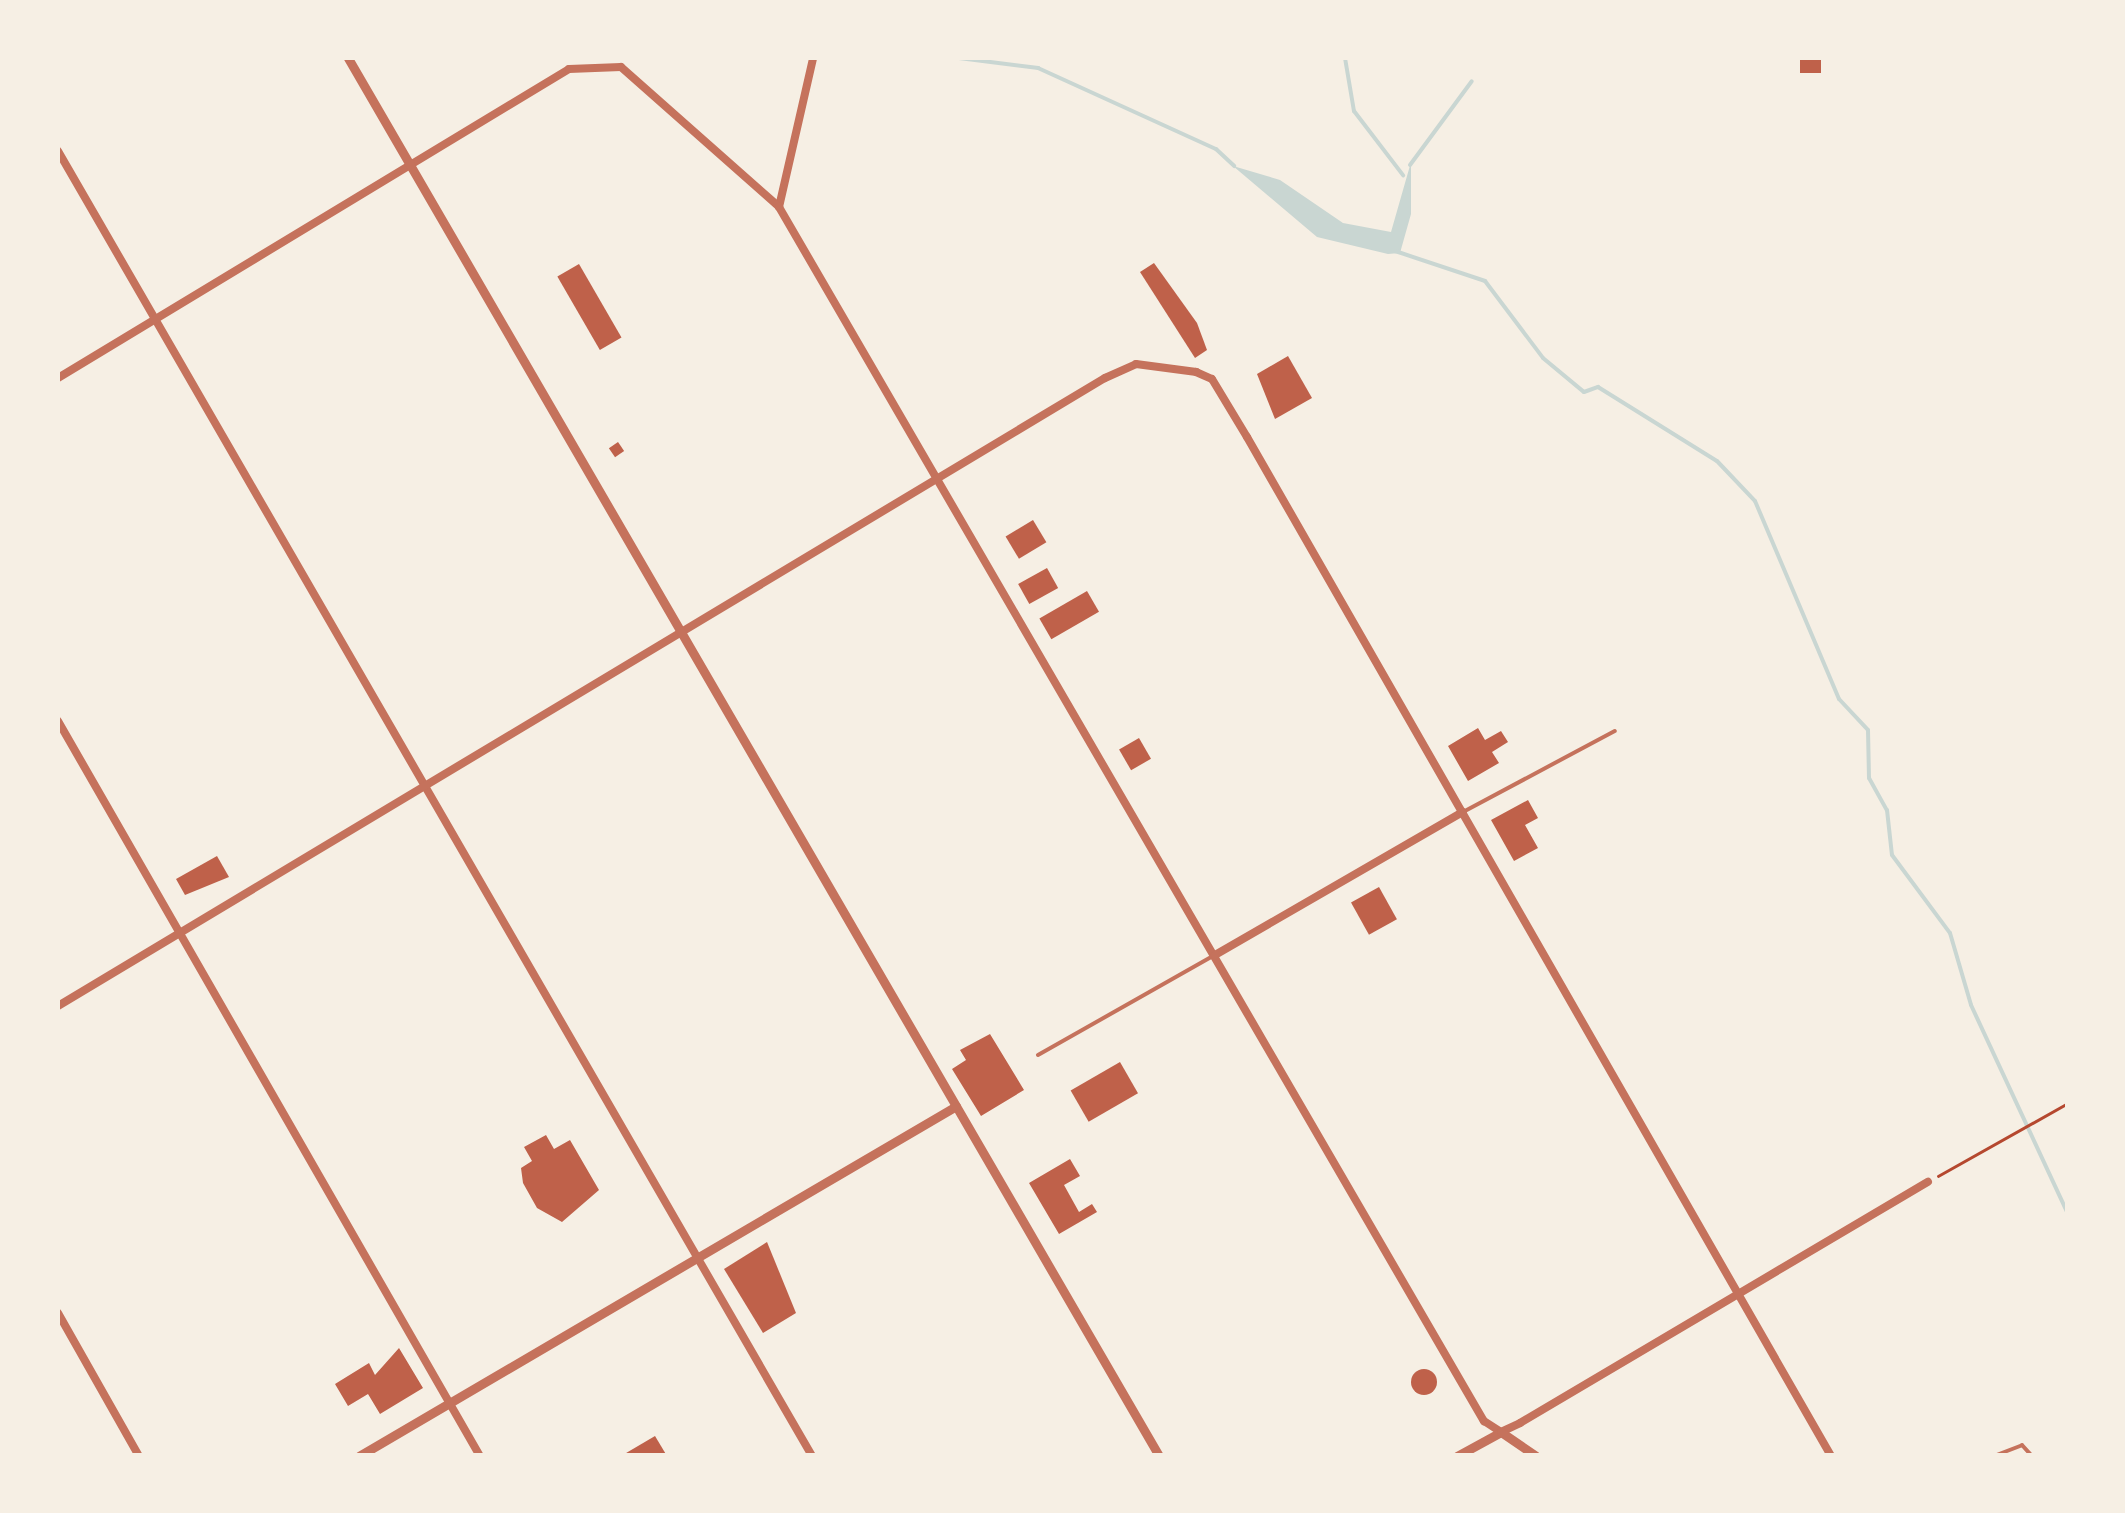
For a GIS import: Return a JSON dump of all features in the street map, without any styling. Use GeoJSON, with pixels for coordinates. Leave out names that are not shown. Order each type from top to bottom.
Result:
{"type":"FeatureCollection","features":[{"type":"Feature","properties":{"kind":"street"},"geometry":{"type":"LineString","coordinates":[[348,58],[1159,1456]]}},
{"type":"Feature","properties":{"kind":"street"},"geometry":{"type":"LineString","coordinates":[[778,207],[813,58]]}},
{"type":"Feature","properties":{"kind":"street"},"geometry":{"type":"LineString","coordinates":[[58,378],[410,165],[588,63],[621,67],[778,207],[934,482],[1215,955],[1484,1422],[1536,1456]]}},
{"type":"Feature","properties":{"kind":"street"},"geometry":{"type":"LineString","coordinates":[[58,151],[812,1456]]}},
{"type":"Feature","properties":{"kind":"street"},"geometry":{"type":"LineString","coordinates":[[58,1006],[1136,364],[1212,379],[1741,1293],[1831,1456]]}},
{"type":"Feature","properties":{"kind":"street"},"geometry":{"type":"LineString","coordinates":[[58,721],[480,1456]]}},
{"type":"Feature","properties":{"kind":"street"},"geometry":{"type":"LineString","coordinates":[[1215,955],[1463,812]]}},
{"type":"Feature","properties":{"kind":"street"},"geometry":{"type":"LineString","coordinates":[[359,1456],[956,1106]]}},
{"type":"Feature","properties":{"kind":"street"},"geometry":{"type":"LineString","coordinates":[[1457,1456],[1928,1182]]}},
{"type":"Feature","properties":{"kind":"street"},"geometry":{"type":"LineString","coordinates":[[58,1313],[139,1456]]}},
{"type":"Feature","properties":{"kind":"lane"},"geometry":{"type":"LineString","coordinates":[[1463,812],[1616,732]]}},
{"type":"Feature","properties":{"kind":"lane"},"geometry":{"type":"LineString","coordinates":[[1038,1056],[1215,955]]}},
{"type":"Feature","properties":{"kind":"lane"},"geometry":{"type":"LineString","coordinates":[[1994,1456],[2022,1445],[2032,1456]]}},
{"type":"Feature","properties":{"kind":"path"},"geometry":{"type":"LineString","coordinates":[[1928,1182],[2068,1102]]}},
{"type":"Feature","properties":{"kind":"shaded area"},"geometry":{"type":"Polygon","coordinates":[[[1411,162],[1411,214],[1400,253],[1388,254],[1317,237],[1233,166],[1280,180],[1343,223],[1391,232],[1411,162]]]}},
{"type":"Feature","properties":{"kind":"building"},"geometry":{"type":"Polygon","coordinates":[[[1800,58],[1821,58],[1821,73],[1800,73],[1800,58]]]}},
{"type":"Feature","properties":{"kind":"building"},"geometry":{"type":"Polygon","coordinates":[[[1154,263],[1197,323],[1207,350],[1195,358],[1140,272],[1154,263]]]}},
{"type":"Feature","properties":{"kind":"building"},"geometry":{"type":"Polygon","coordinates":[[[579,264],[622,338],[600,350],[557,276],[579,264]]]}},
{"type":"Feature","properties":{"kind":"building"},"geometry":{"type":"Polygon","coordinates":[[[1288,356],[1312,398],[1275,419],[1257,374],[1288,356]]]}},
{"type":"Feature","properties":{"kind":"building"},"geometry":{"type":"Polygon","coordinates":[[[618,442],[624,451],[615,457],[609,448],[618,442]]]}},
{"type":"Feature","properties":{"kind":"building"},"geometry":{"type":"Polygon","coordinates":[[[1033,520],[1046,542],[1019,559],[1006,536],[1033,520]]]}},
{"type":"Feature","properties":{"kind":"building"},"geometry":{"type":"Polygon","coordinates":[[[1047,568],[1058,588],[1029,604],[1018,584],[1047,568]]]}},
{"type":"Feature","properties":{"kind":"building"},"geometry":{"type":"Polygon","coordinates":[[[1087,591],[1099,612],[1051,639],[1039,618],[1087,591]]]}},
{"type":"Feature","properties":{"kind":"building"},"geometry":{"type":"Polygon","coordinates":[[[1478,728],[1485,740],[1501,731],[1508,742],[1492,752],[1499,763],[1468,781],[1448,746],[1478,728]]]}},
{"type":"Feature","properties":{"kind":"building"},"geometry":{"type":"Polygon","coordinates":[[[1139,738],[1151,759],[1131,770],[1119,750],[1139,738]]]}},
{"type":"Feature","properties":{"kind":"building"},"geometry":{"type":"Polygon","coordinates":[[[1528,800],[1538,818],[1525,825],[1538,848],[1514,861],[1491,820],[1528,800]]]}},
{"type":"Feature","properties":{"kind":"building"},"geometry":{"type":"Polygon","coordinates":[[[217,856],[229,877],[185,895],[176,879],[217,856]]]}},
{"type":"Feature","properties":{"kind":"building"},"geometry":{"type":"Polygon","coordinates":[[[1379,887],[1397,919],[1369,935],[1351,903],[1379,887]]]}},
{"type":"Feature","properties":{"kind":"building"},"geometry":{"type":"Polygon","coordinates":[[[990,1034],[1024,1090],[981,1116],[952,1069],[966,1060],[960,1050],[990,1034]]]}},
{"type":"Feature","properties":{"kind":"building"},"geometry":{"type":"Polygon","coordinates":[[[1120,1062],[1138,1093],[1089,1122],[1071,1090],[1120,1062]]]}},
{"type":"Feature","properties":{"kind":"building"},"geometry":{"type":"Polygon","coordinates":[[[546,1135],[554,1149],[570,1140],[599,1190],[562,1222],[537,1208],[523,1183],[521,1168],[532,1161],[524,1147],[546,1135]]]}},
{"type":"Feature","properties":{"kind":"building"},"geometry":{"type":"Polygon","coordinates":[[[1070,1159],[1080,1176],[1064,1185],[1079,1212],[1092,1204],[1097,1212],[1059,1234],[1029,1183],[1070,1159]]]}},
{"type":"Feature","properties":{"kind":"building"},"geometry":{"type":"Polygon","coordinates":[[[767,1242],[796,1313],[763,1333],[724,1269],[767,1242]]]}},
{"type":"Feature","properties":{"kind":"building"},"geometry":{"type":"Polygon","coordinates":[[[399,1348],[423,1388],[380,1414],[368,1394],[348,1406],[335,1384],[369,1363],[375,1375],[399,1348]]]}},
{"type":"Feature","properties":{"kind":"building"},"geometry":{"type":"Polygon","coordinates":[[[1424,1369],[1433,1373],[1437,1382],[1433,1391],[1424,1395],[1415,1391],[1411,1382],[1415,1373],[1424,1369]]]}},
{"type":"Feature","properties":{"kind":"building"},"geometry":{"type":"Polygon","coordinates":[[[655,1436],[667,1456],[621,1456],[655,1436]]]}},
{"type":"Feature","properties":{"kind":"waterway"},"geometry":{"type":"LineString","coordinates":[[959,58],[1038,68],[1216,149],[1234,166]]}},
{"type":"Feature","properties":{"kind":"waterway"},"geometry":{"type":"LineString","coordinates":[[1345,58],[1354,111],[1403,175]]}},
{"type":"Feature","properties":{"kind":"waterway"},"geometry":{"type":"LineString","coordinates":[[1410,165],[1472,81]]}},
{"type":"Feature","properties":{"kind":"waterway"},"geometry":{"type":"LineString","coordinates":[[1395,251],[1485,281],[1543,358],[1584,392],[1598,387],[1717,461],[1755,501],[1839,699],[1868,730],[1869,778],[1887,810],[1892,855],[1950,933],[1971,1005],[2068,1214]]}}]}
